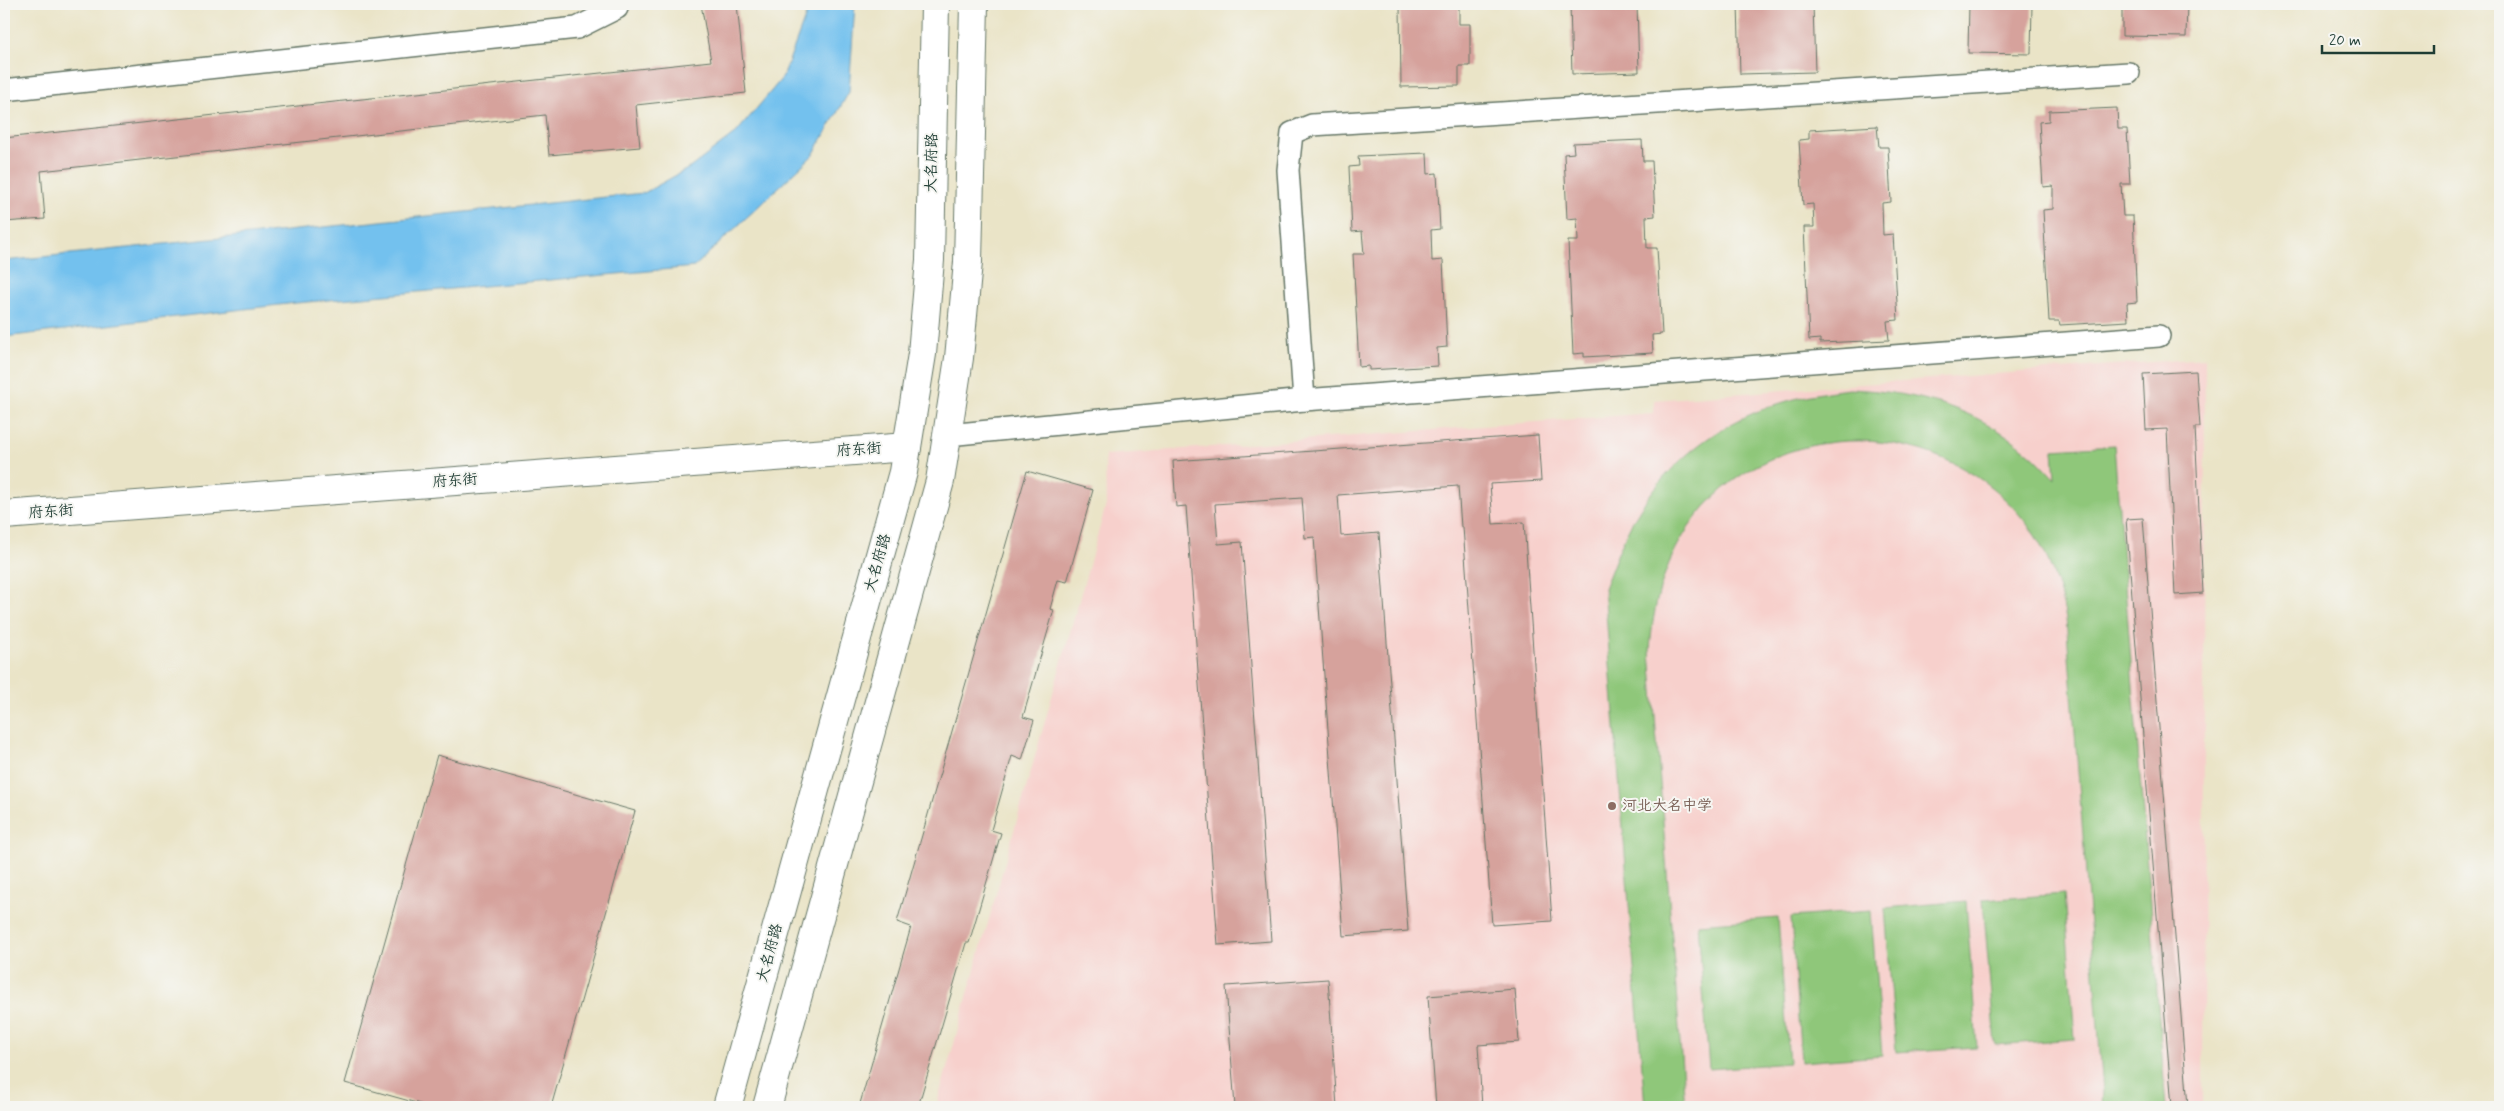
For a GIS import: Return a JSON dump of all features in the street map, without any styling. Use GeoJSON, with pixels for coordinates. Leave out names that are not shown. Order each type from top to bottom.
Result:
{"type":"FeatureCollection","features":[{"type":"Feature","properties":{"kind":"street","name":"大名府路"},"geometry":{"type":"LineString","coordinates":[[728,1107],[903,472],[922,354],[930,260],[935,4]]}},
{"type":"Feature","properties":{"kind":"street"},"geometry":{"type":"LineString","coordinates":[[767,1107],[940,481],[960,358],[968,262],[974,4]]}},
{"type":"Feature","properties":{"kind":"street","name":"府东街"},"geometry":{"type":"LineString","coordinates":[[4,515],[907,447]]}},
{"type":"Feature","properties":{"kind":"lane"},"geometry":{"type":"LineString","coordinates":[[4,90],[577,28],[617,8],[618,4]]}},
{"type":"Feature","properties":{"kind":"lane"},"geometry":{"type":"LineString","coordinates":[[1304,400],[1288,170],[1292,133],[1312,126],[2128,73]]}},
{"type":"Feature","properties":{"kind":"lane"},"geometry":{"type":"LineString","coordinates":[[948,435],[1304,400],[2159,336]]}},
{"type":"Feature","properties":{"kind":"shaded area","name":"河北大名中学"},"geometry":{"type":"Polygon","coordinates":[[[2205,358],[2203,1107],[936,1107],[1106,505],[1105,455],[1654,413],[1654,400],[2205,358]]]}},
{"type":"Feature","properties":{"kind":"green space"},"geometry":{"type":"Polygon","coordinates":[[[1850,389],[1899,394],[1945,405],[1966,414],[1988,424],[2008,437],[2032,455],[2055,479],[2053,449],[2114,445],[2166,1107],[2102,1107],[2103,1091],[2066,618],[2057,583],[2043,549],[2030,528],[1995,491],[1954,464],[1908,447],[1860,441],[1811,446],[1765,461],[1724,489],[1689,527],[1672,556],[1661,586],[1651,634],[1650,651],[1685,1107],[1645,1107],[1604,588],[1624,538],[1640,509],[1681,460],[1705,440],[1731,424],[1758,411],[1787,401],[1850,389]]]}},
{"type":"Feature","properties":{"kind":"green space"},"geometry":{"type":"Polygon","coordinates":[[[2064,894],[2075,1039],[1995,1045],[1983,900],[2064,894]]]}},
{"type":"Feature","properties":{"kind":"green space"},"geometry":{"type":"Polygon","coordinates":[[[1966,901],[1977,1047],[1896,1052],[1885,908],[1966,901]]]}},
{"type":"Feature","properties":{"kind":"green space"},"geometry":{"type":"Polygon","coordinates":[[[1871,911],[1882,1056],[1801,1062],[1791,917],[1871,911]]]}},
{"type":"Feature","properties":{"kind":"green space"},"geometry":{"type":"Polygon","coordinates":[[[1778,918],[1789,1063],[1709,1069],[1698,924],[1778,918]]]}},
{"type":"Feature","properties":{"kind":"water"},"geometry":{"type":"Polygon","coordinates":[[[810,4],[855,4],[849,92],[813,155],[694,267],[296,303],[4,337],[4,261],[644,193],[691,167],[736,133],[783,77],[810,4]]]}},
{"type":"Feature","properties":{"kind":"building"},"geometry":{"type":"Polygon","coordinates":[[[701,4],[737,4],[746,93],[636,105],[640,147],[549,155],[545,115],[41,171],[45,219],[4,222],[4,138],[711,61],[701,4]]]}},
{"type":"Feature","properties":{"kind":"building"},"geometry":{"type":"Polygon","coordinates":[[[1400,4],[1459,4],[1459,24],[1470,24],[1470,66],[1459,66],[1459,86],[1401,87],[1400,4]]]}},
{"type":"Feature","properties":{"kind":"building"},"geometry":{"type":"Polygon","coordinates":[[[1570,4],[1637,4],[1639,72],[1572,74],[1570,4]]]}},
{"type":"Feature","properties":{"kind":"building"},"geometry":{"type":"Polygon","coordinates":[[[1738,4],[1813,4],[1815,72],[1740,74],[1738,4]]]}},
{"type":"Feature","properties":{"kind":"building"},"geometry":{"type":"Polygon","coordinates":[[[1969,4],[2032,4],[2031,54],[1968,53],[1969,4]]]}},
{"type":"Feature","properties":{"kind":"building"},"geometry":{"type":"Polygon","coordinates":[[[2122,4],[2187,4],[2186,37],[2122,36],[2122,4]]]}},
{"type":"Feature","properties":{"kind":"building"},"geometry":{"type":"Polygon","coordinates":[[[2117,108],[2118,129],[2127,129],[2130,184],[2121,184],[2123,216],[2133,216],[2137,302],[2127,303],[2128,321],[2060,325],[2059,321],[2049,321],[2043,210],[2053,209],[2053,186],[2043,187],[2039,122],[2049,121],[2049,111],[2117,108]]]}},
{"type":"Feature","properties":{"kind":"building"},"geometry":{"type":"Polygon","coordinates":[[[1877,126],[1879,147],[1888,147],[1891,202],[1882,203],[1883,235],[1893,234],[1898,320],[1887,321],[1889,340],[1820,343],[1820,339],[1809,340],[1804,227],[1814,227],[1813,204],[1803,205],[1799,140],[1809,139],[1809,130],[1877,126]]]}},
{"type":"Feature","properties":{"kind":"building"},"geometry":{"type":"Polygon","coordinates":[[[1642,140],[1643,161],[1652,161],[1655,216],[1646,217],[1647,248],[1657,248],[1662,334],[1652,335],[1653,353],[1584,357],[1584,353],[1573,354],[1568,241],[1578,241],[1577,218],[1567,219],[1564,154],[1574,153],[1573,143],[1642,140]]]}},
{"type":"Feature","properties":{"kind":"building"},"geometry":{"type":"Polygon","coordinates":[[[1427,153],[1428,174],[1437,173],[1440,229],[1431,230],[1432,261],[1443,260],[1447,347],[1437,348],[1438,366],[1369,370],[1369,366],[1359,367],[1353,254],[1364,254],[1362,231],[1352,232],[1349,167],[1359,166],[1358,156],[1427,153]]]}},
{"type":"Feature","properties":{"kind":"building"},"geometry":{"type":"Polygon","coordinates":[[[2196,371],[2200,427],[2195,427],[2203,593],[2175,595],[2167,429],[2146,430],[2143,374],[2196,371]]]}},
{"type":"Feature","properties":{"kind":"building"},"geometry":{"type":"Polygon","coordinates":[[[1538,435],[1541,481],[1490,484],[1493,524],[1524,522],[1552,921],[1492,925],[1463,527],[1461,527],[1458,486],[1338,495],[1341,536],[1379,533],[1408,931],[1343,936],[1314,537],[1305,538],[1302,498],[1215,504],[1218,544],[1242,542],[1271,941],[1218,945],[1186,506],[1176,507],[1173,461],[1538,435]]]}},
{"type":"Feature","properties":{"kind":"building"},"geometry":{"type":"Polygon","coordinates":[[[1027,471],[1093,490],[1067,582],[1058,580],[1050,609],[1054,610],[1023,717],[1034,720],[1022,760],[1012,756],[991,830],[1001,833],[969,943],[966,943],[918,1107],[859,1107],[911,927],[897,922],[1027,471]]]}},
{"type":"Feature","properties":{"kind":"building"},"geometry":{"type":"Polygon","coordinates":[[[2143,518],[2188,1107],[2172,1107],[2126,519],[2143,518]]]}},
{"type":"Feature","properties":{"kind":"building"},"geometry":{"type":"Polygon","coordinates":[[[437,755],[635,811],[551,1107],[431,1107],[345,1083],[437,755]]]}},
{"type":"Feature","properties":{"kind":"building"},"geometry":{"type":"Polygon","coordinates":[[[1328,979],[1337,1107],[1235,1107],[1226,986],[1328,979]]]}},
{"type":"Feature","properties":{"kind":"building"},"geometry":{"type":"Polygon","coordinates":[[[1515,989],[1519,1042],[1478,1045],[1482,1107],[1436,1107],[1428,996],[1515,989]]]}},
{"type":"Feature","properties":{"kind":"place","name":"河北大名中学"},"geometry":{"type":"Point","coordinates":[1612,806]}}]}
